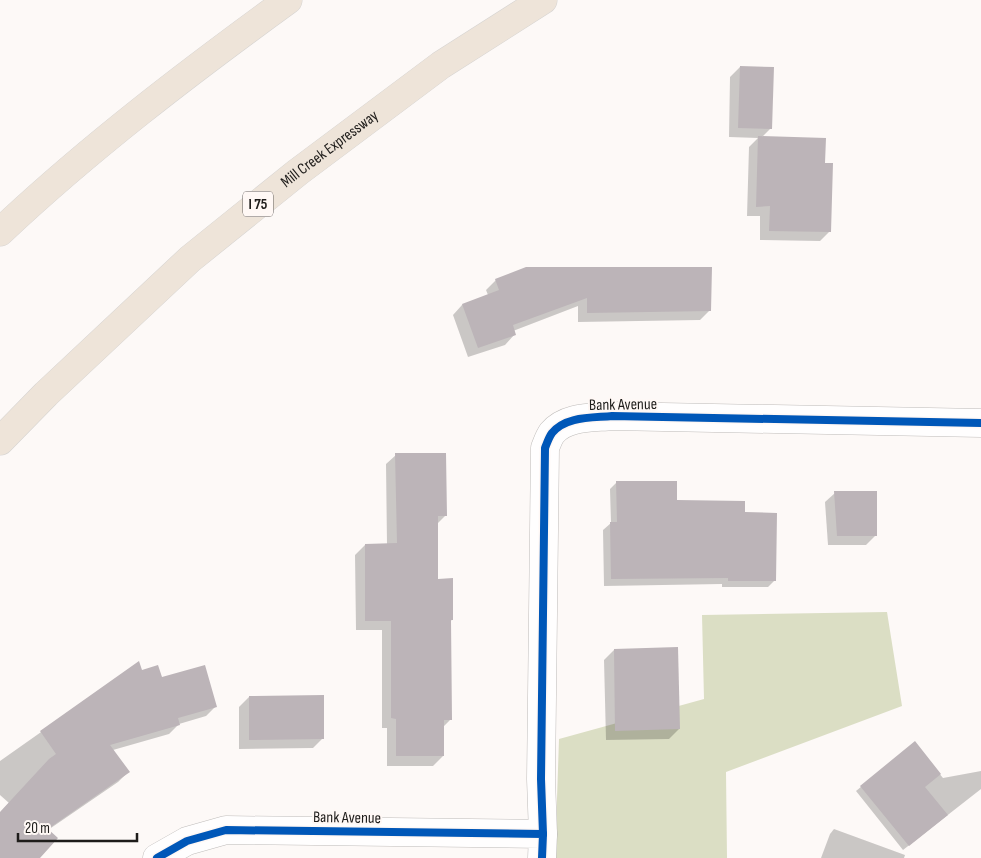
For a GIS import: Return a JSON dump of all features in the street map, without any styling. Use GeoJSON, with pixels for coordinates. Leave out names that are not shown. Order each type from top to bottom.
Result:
{"type":"FeatureCollection","features":[{"type":"Feature","properties":{"kind":"highway"},"geometry":{"type":"LineString","coordinates":[[0,232],[38,196],[135,116],[288,0]]}},
{"type":"Feature","properties":{"kind":"highway","name":"Mill Creek Expressway"},"geometry":{"type":"LineString","coordinates":[[0,441],[46,394],[213,240],[298,172],[441,65],[543,0]]}},
{"type":"Feature","properties":{"kind":"street","name":"Bank Avenue"},"geometry":{"type":"LineString","coordinates":[[157,858],[186,841],[226,830],[543,846],[541,779],[545,448],[551,434],[561,425],[576,420],[612,416],[981,423]]}},
{"type":"Feature","properties":{"kind":"green space"},"geometry":{"type":"Polygon","coordinates":[[[887,612],[902,706],[726,772],[727,858],[555,858],[559,739],[704,699],[702,615],[887,612]]]}},
{"type":"Feature","properties":{"kind":"building"},"geometry":{"type":"Polygon","coordinates":[[[740,66],[774,67],[772,129],[738,128],[740,66]]]}},
{"type":"Feature","properties":{"kind":"building"},"geometry":{"type":"Polygon","coordinates":[[[758,136],[826,138],[825,163],[833,163],[831,232],[769,231],[770,206],[756,207],[758,136]]]}},
{"type":"Feature","properties":{"kind":"building"},"geometry":{"type":"Polygon","coordinates":[[[526,267],[712,267],[711,311],[587,313],[587,298],[513,325],[516,335],[478,348],[462,304],[499,290],[495,279],[526,267]]]}},
{"type":"Feature","properties":{"kind":"building"},"geometry":{"type":"Polygon","coordinates":[[[395,453],[446,453],[447,516],[438,516],[438,579],[453,578],[453,620],[451,620],[452,720],[444,720],[444,756],[396,756],[396,719],[391,718],[391,621],[365,621],[365,544],[397,543],[395,453]]]}},
{"type":"Feature","properties":{"kind":"building"},"geometry":{"type":"Polygon","coordinates":[[[616,481],[677,481],[677,500],[745,501],[745,512],[777,513],[776,581],[728,581],[728,578],[611,579],[610,522],[617,522],[616,481]]]}},
{"type":"Feature","properties":{"kind":"building"},"geometry":{"type":"Polygon","coordinates":[[[834,491],[877,491],[877,536],[837,536],[834,491]]]}},
{"type":"Feature","properties":{"kind":"building"},"geometry":{"type":"Polygon","coordinates":[[[678,647],[680,729],[615,731],[614,649],[678,647]]]}},
{"type":"Feature","properties":{"kind":"building"},"geometry":{"type":"Polygon","coordinates":[[[139,661],[142,670],[158,665],[162,677],[205,665],[217,707],[178,718],[180,725],[110,745],[130,772],[48,829],[58,838],[40,858],[0,858],[0,812],[49,759],[56,754],[40,731],[139,661]]]}},
{"type":"Feature","properties":{"kind":"building"},"geometry":{"type":"Polygon","coordinates":[[[324,695],[324,739],[249,740],[249,696],[324,695]]]}},
{"type":"Feature","properties":{"kind":"building"},"geometry":{"type":"Polygon","coordinates":[[[915,741],[941,774],[925,787],[948,815],[909,846],[860,786],[915,741]]]}},
{"type":"Feature","properties":{"kind":"cycle path"},"geometry":{"type":"LineString","coordinates":[[543,834],[541,779],[545,448],[551,435],[558,427],[564,423],[580,419],[612,416],[981,423]]}},
{"type":"Feature","properties":{"kind":"cycle path"},"geometry":{"type":"LineString","coordinates":[[157,858],[187,841],[226,830],[543,834],[542,858]]}}]}
